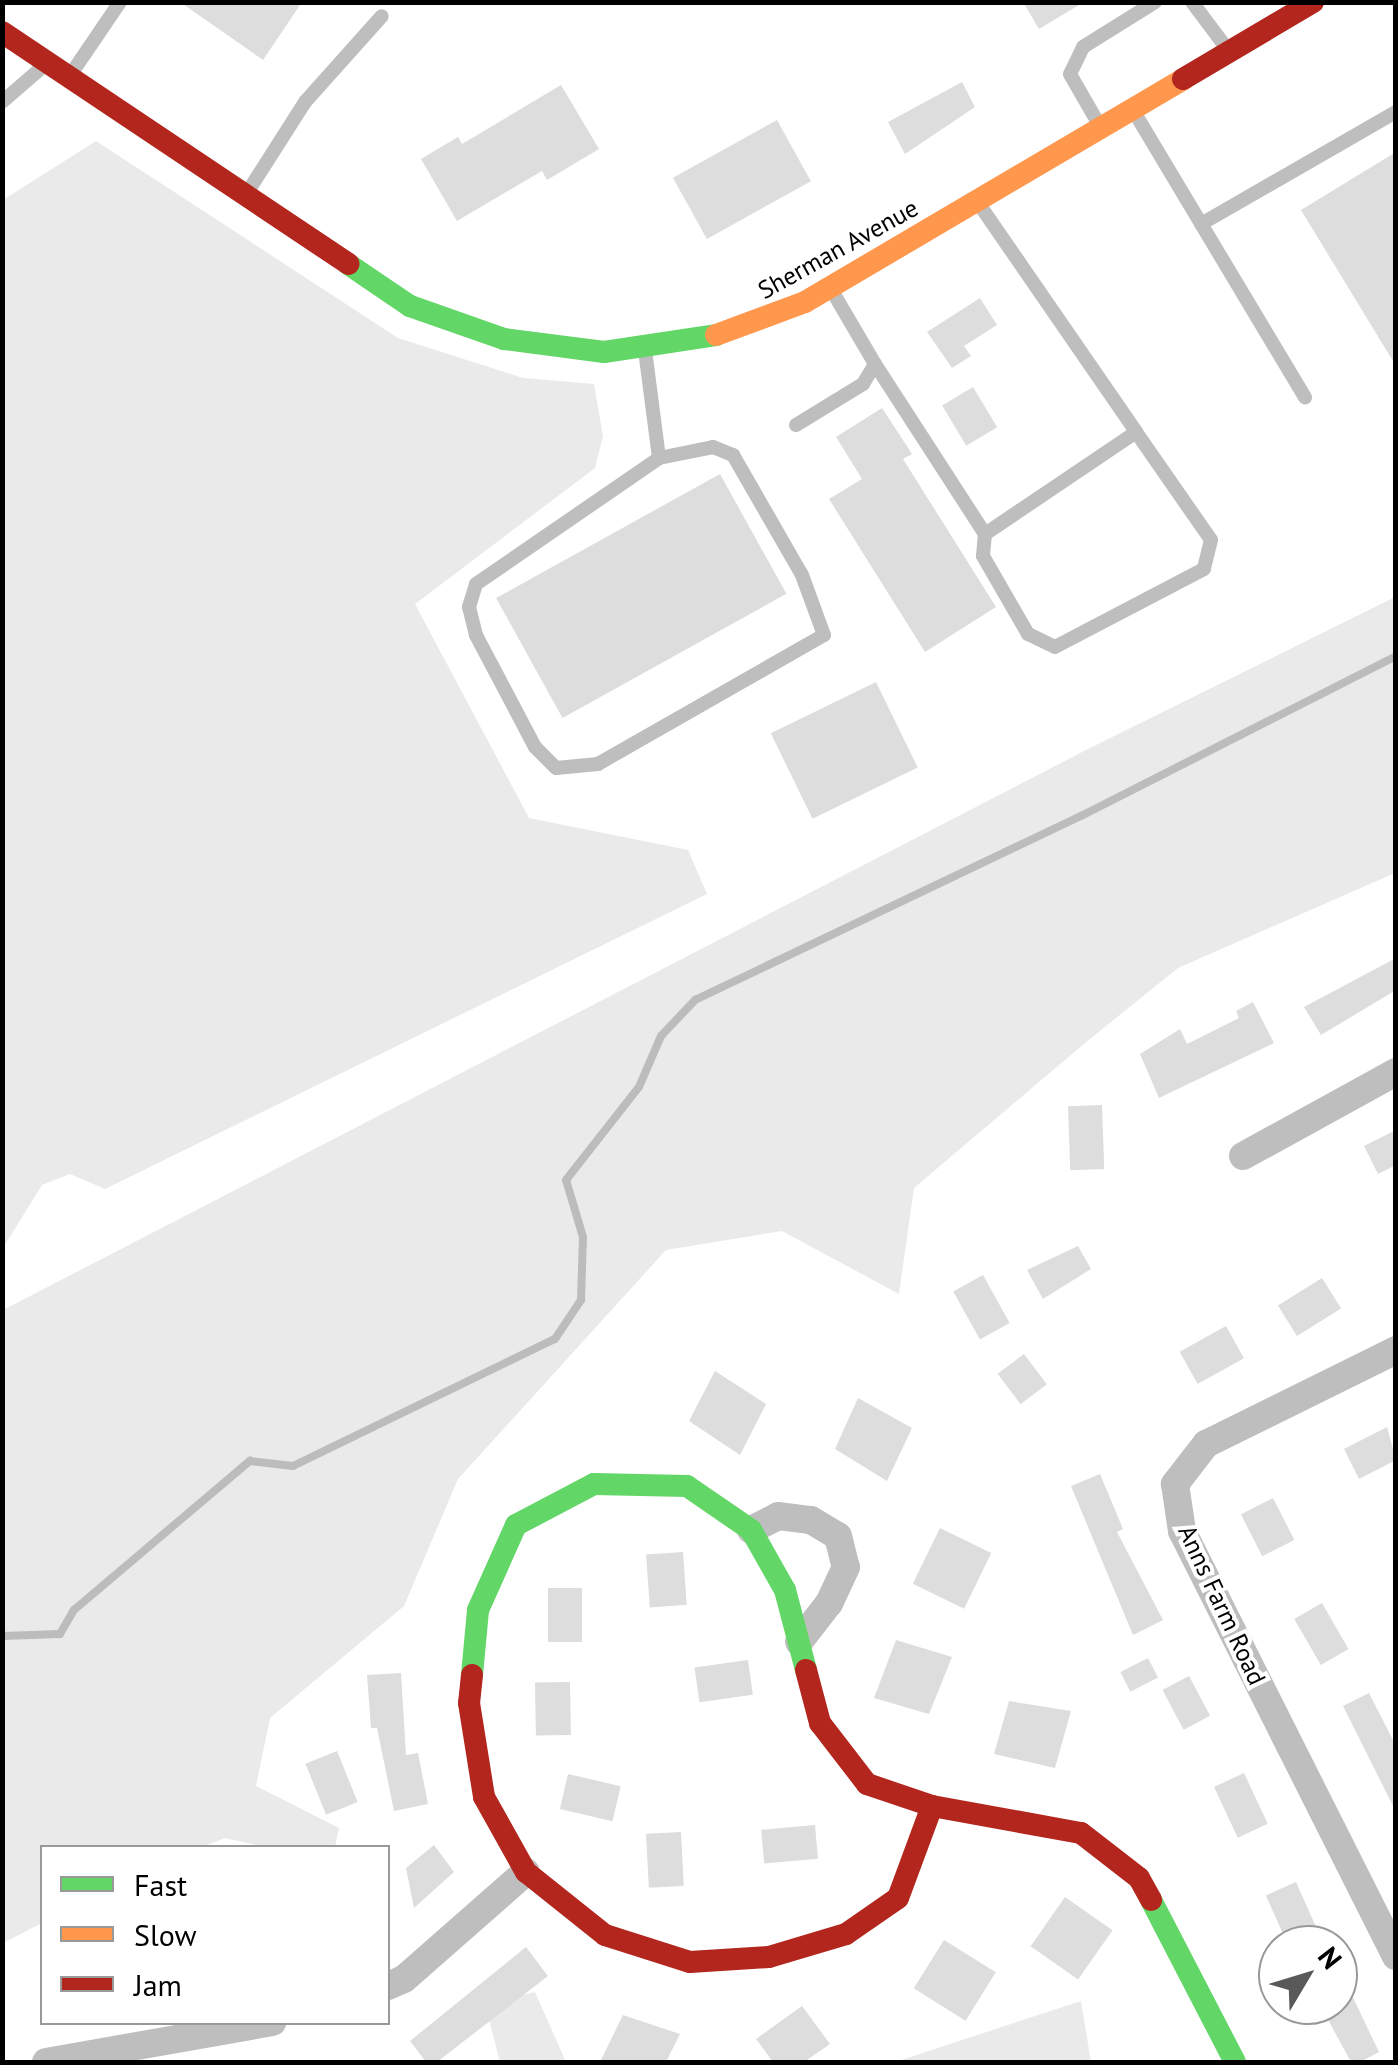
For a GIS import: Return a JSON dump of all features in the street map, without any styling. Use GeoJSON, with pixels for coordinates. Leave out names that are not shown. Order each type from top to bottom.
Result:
{"type":"FeatureCollection","features":[{"type":"Feature","properties":{"kind":"street","name":"Sherman Avenue"},"geometry":{"type":"LineString","coordinates":[[2,32],[410,306],[461,327],[558,349],[645,350],[762,322],[831,288],[1309,4]]}},
{"type":"Feature","properties":{"kind":"street"},"geometry":{"type":"LineString","coordinates":[[1243,1156],[1396,1072]]}},
{"type":"Feature","properties":{"kind":"street","name":"Anns Farm Road"},"geometry":{"type":"LineString","coordinates":[[1396,1350],[1206,1444],[1175,1484],[1182,1531],[1396,1956]]}},
{"type":"Feature","properties":{"kind":"street"},"geometry":{"type":"LineString","coordinates":[[932,1806],[898,1898],[846,1934],[769,1957],[690,1962],[605,1934],[526,1872],[484,1796],[470,1703],[478,1610],[516,1526],[594,1484],[687,1486],[751,1530],[786,1590],[820,1723],[868,1784],[932,1806],[1082,1832],[1139,1878],[1235,2062]]}},
{"type":"Feature","properties":{"kind":"street"},"geometry":{"type":"LineString","coordinates":[[751,1530],[778,1516],[811,1520],[838,1536],[846,1567],[830,1603],[798,1642]]}},
{"type":"Feature","properties":{"kind":"street"},"geometry":{"type":"LineString","coordinates":[[390,1985],[404,1980],[526,1872]]}},
{"type":"Feature","properties":{"kind":"street"},"geometry":{"type":"LineString","coordinates":[[46,2062],[255,2025]]}},
{"type":"Feature","properties":{"kind":"lane"},"geometry":{"type":"LineString","coordinates":[[69,78],[120,2]]}},
{"type":"Feature","properties":{"kind":"lane"},"geometry":{"type":"LineString","coordinates":[[1101,128],[1070,74],[1083,47],[1155,2]]}},
{"type":"Feature","properties":{"kind":"lane"},"geometry":{"type":"LineString","coordinates":[[1192,2],[1229,52]]}},
{"type":"Feature","properties":{"kind":"lane"},"geometry":{"type":"LineString","coordinates":[[244,198],[305,102],[382,16]]}},
{"type":"Feature","properties":{"kind":"lane"},"geometry":{"type":"LineString","coordinates":[[2,102],[48,62]]}},
{"type":"Feature","properties":{"kind":"lane"},"geometry":{"type":"LineString","coordinates":[[1133,109],[1305,397]]}},
{"type":"Feature","properties":{"kind":"lane"},"geometry":{"type":"LineString","coordinates":[[1201,224],[1396,112]]}},
{"type":"Feature","properties":{"kind":"lane"},"geometry":{"type":"LineString","coordinates":[[831,288],[875,364],[985,534],[983,556],[1028,634],[1055,646],[1204,568],[1210,540],[977,201]]}},
{"type":"Feature","properties":{"kind":"lane"},"geometry":{"type":"LineString","coordinates":[[645,350],[660,458]]}},
{"type":"Feature","properties":{"kind":"lane"},"geometry":{"type":"LineString","coordinates":[[796,425],[863,384],[875,364]]}},
{"type":"Feature","properties":{"kind":"lane"},"geometry":{"type":"LineString","coordinates":[[985,534],[1136,432]]}},
{"type":"Feature","properties":{"kind":"lane"},"geometry":{"type":"LineString","coordinates":[[713,447],[733,456],[802,575],[824,635],[598,764],[556,768],[535,747],[476,635],[469,607],[476,584],[660,458],[713,447]]}},
{"type":"Feature","properties":{"kind":"shaded area"},"geometry":{"type":"Polygon","coordinates":[[[96,141],[398,338],[523,378],[594,384],[603,436],[595,468],[415,604],[529,818],[688,850],[707,894],[105,1189],[70,1174],[42,1185],[3,1248],[3,200],[96,141]]]}},
{"type":"Feature","properties":{"kind":"shaded area"},"geometry":{"type":"Polygon","coordinates":[[[1395,597],[1395,873],[1178,968],[914,1188],[899,1294],[782,1231],[666,1250],[458,1479],[404,1606],[270,1718],[256,1786],[339,1828],[335,1845],[256,1845],[225,1838],[207,1845],[40,1845],[40,1924],[3,1943],[3,1310],[1086,750],[1395,597]]]}},
{"type":"Feature","properties":{"kind":"shaded area"},"geometry":{"type":"Polygon","coordinates":[[[535,1992],[566,2062],[500,2062],[485,2004],[535,1992]]]}},
{"type":"Feature","properties":{"kind":"shaded area"},"geometry":{"type":"Polygon","coordinates":[[[1081,2001],[1091,2062],[895,2062],[1081,2001]]]}},
{"type":"Feature","properties":{"kind":"building"},"geometry":{"type":"Polygon","coordinates":[[[180,2],[302,2],[263,60],[180,2]]]}},
{"type":"Feature","properties":{"kind":"building"},"geometry":{"type":"Polygon","coordinates":[[[1023,2],[1084,2],[1039,29],[1023,2]]]}},
{"type":"Feature","properties":{"kind":"building"},"geometry":{"type":"Polygon","coordinates":[[[962,82],[975,107],[905,154],[888,122],[962,82]]]}},
{"type":"Feature","properties":{"kind":"building"},"geometry":{"type":"Polygon","coordinates":[[[561,85],[599,149],[547,180],[542,171],[457,221],[421,159],[458,137],[462,144],[561,85]]]}},
{"type":"Feature","properties":{"kind":"building"},"geometry":{"type":"Polygon","coordinates":[[[777,120],[811,181],[707,239],[673,178],[777,120]]]}},
{"type":"Feature","properties":{"kind":"building"},"geometry":{"type":"Polygon","coordinates":[[[1396,152],[1396,366],[1301,210],[1396,152]]]}},
{"type":"Feature","properties":{"kind":"building"},"geometry":{"type":"Polygon","coordinates":[[[980,298],[997,325],[964,346],[971,356],[952,368],[927,332],[980,298]]]}},
{"type":"Feature","properties":{"kind":"building"},"geometry":{"type":"Polygon","coordinates":[[[973,387],[997,427],[966,446],[942,406],[973,387]]]}},
{"type":"Feature","properties":{"kind":"building"},"geometry":{"type":"Polygon","coordinates":[[[882,408],[912,454],[903,459],[996,607],[925,652],[829,499],[862,479],[836,437],[882,408]]]}},
{"type":"Feature","properties":{"kind":"building"},"geometry":{"type":"Polygon","coordinates":[[[720,474],[786,594],[563,718],[496,598],[720,474]]]}},
{"type":"Feature","properties":{"kind":"building"},"geometry":{"type":"Polygon","coordinates":[[[876,682],[918,767],[812,819],[771,733],[876,682]]]}},
{"type":"Feature","properties":{"kind":"building"},"geometry":{"type":"Polygon","coordinates":[[[1396,958],[1396,990],[1321,1035],[1304,1007],[1396,958]]]}},
{"type":"Feature","properties":{"kind":"building"},"geometry":{"type":"Polygon","coordinates":[[[1253,1002],[1274,1043],[1159,1098],[1140,1054],[1180,1029],[1187,1044],[1239,1018],[1236,1011],[1253,1002]]]}},
{"type":"Feature","properties":{"kind":"building"},"geometry":{"type":"Polygon","coordinates":[[[1102,1105],[1104,1169],[1070,1170],[1068,1106],[1102,1105]]]}},
{"type":"Feature","properties":{"kind":"building"},"geometry":{"type":"Polygon","coordinates":[[[1396,1130],[1396,1165],[1378,1174],[1364,1146],[1396,1130]]]}},
{"type":"Feature","properties":{"kind":"building"},"geometry":{"type":"Polygon","coordinates":[[[1078,1246],[1091,1269],[1043,1299],[1027,1270],[1078,1246]]]}},
{"type":"Feature","properties":{"kind":"building"},"geometry":{"type":"Polygon","coordinates":[[[983,1275],[1010,1323],[980,1340],[953,1291],[983,1275]]]}},
{"type":"Feature","properties":{"kind":"building"},"geometry":{"type":"Polygon","coordinates":[[[1322,1278],[1341,1309],[1297,1336],[1278,1306],[1322,1278]]]}},
{"type":"Feature","properties":{"kind":"building"},"geometry":{"type":"Polygon","coordinates":[[[1226,1326],[1244,1358],[1198,1384],[1180,1352],[1226,1326]]]}},
{"type":"Feature","properties":{"kind":"building"},"geometry":{"type":"Polygon","coordinates":[[[1024,1354],[1047,1384],[1021,1404],[998,1374],[1024,1354]]]}},
{"type":"Feature","properties":{"kind":"building"},"geometry":{"type":"Polygon","coordinates":[[[715,1371],[766,1404],[740,1455],[689,1421],[715,1371]]]}},
{"type":"Feature","properties":{"kind":"building"},"geometry":{"type":"Polygon","coordinates":[[[858,1398],[912,1428],[887,1481],[835,1449],[858,1398]]]}},
{"type":"Feature","properties":{"kind":"building"},"geometry":{"type":"Polygon","coordinates":[[[1387,1427],[1396,1460],[1359,1479],[1344,1449],[1387,1427]]]}},
{"type":"Feature","properties":{"kind":"building"},"geometry":{"type":"Polygon","coordinates":[[[1100,1474],[1123,1529],[1117,1532],[1163,1620],[1133,1635],[1071,1486],[1100,1474]]]}},
{"type":"Feature","properties":{"kind":"building"},"geometry":{"type":"Polygon","coordinates":[[[1273,1498],[1294,1540],[1262,1556],[1241,1514],[1273,1498]]]}},
{"type":"Feature","properties":{"kind":"building"},"geometry":{"type":"Polygon","coordinates":[[[940,1528],[991,1553],[964,1609],[913,1584],[940,1528]]]}},
{"type":"Feature","properties":{"kind":"building"},"geometry":{"type":"Polygon","coordinates":[[[683,1552],[687,1605],[650,1607],[646,1555],[683,1552]]]}},
{"type":"Feature","properties":{"kind":"building"},"geometry":{"type":"Polygon","coordinates":[[[548,1588],[582,1588],[582,1642],[548,1642],[548,1588]]]}},
{"type":"Feature","properties":{"kind":"building"},"geometry":{"type":"Polygon","coordinates":[[[1322,1603],[1348,1649],[1321,1665],[1294,1619],[1322,1603]]]}},
{"type":"Feature","properties":{"kind":"building"},"geometry":{"type":"Polygon","coordinates":[[[896,1640],[952,1657],[929,1714],[874,1698],[896,1640]]]}},
{"type":"Feature","properties":{"kind":"building"},"geometry":{"type":"Polygon","coordinates":[[[1148,1658],[1158,1678],[1130,1692],[1120,1672],[1148,1658]]]}},
{"type":"Feature","properties":{"kind":"building"},"geometry":{"type":"Polygon","coordinates":[[[748,1660],[753,1695],[699,1702],[695,1668],[748,1660]]]}},
{"type":"Feature","properties":{"kind":"building"},"geometry":{"type":"Polygon","coordinates":[[[401,1673],[406,1755],[418,1753],[428,1804],[394,1811],[377,1728],[371,1728],[367,1675],[401,1673]]]}},
{"type":"Feature","properties":{"kind":"building"},"geometry":{"type":"Polygon","coordinates":[[[1189,1676],[1210,1716],[1184,1730],[1163,1690],[1189,1676]]]}},
{"type":"Feature","properties":{"kind":"building"},"geometry":{"type":"Polygon","coordinates":[[[570,1682],[571,1735],[536,1736],[535,1683],[570,1682]]]}},
{"type":"Feature","properties":{"kind":"building"},"geometry":{"type":"Polygon","coordinates":[[[1369,1693],[1396,1746],[1396,1812],[1343,1706],[1369,1693]]]}},
{"type":"Feature","properties":{"kind":"building"},"geometry":{"type":"Polygon","coordinates":[[[1009,1701],[1071,1711],[1055,1768],[994,1754],[1009,1701]]]}},
{"type":"Feature","properties":{"kind":"building"},"geometry":{"type":"Polygon","coordinates":[[[337,1751],[358,1802],[326,1815],[305,1764],[337,1751]]]}},
{"type":"Feature","properties":{"kind":"building"},"geometry":{"type":"Polygon","coordinates":[[[1244,1773],[1268,1824],[1238,1838],[1214,1787],[1244,1773]]]}},
{"type":"Feature","properties":{"kind":"building"},"geometry":{"type":"Polygon","coordinates":[[[568,1774],[621,1786],[613,1821],[560,1809],[568,1774]]]}},
{"type":"Feature","properties":{"kind":"building"},"geometry":{"type":"Polygon","coordinates":[[[815,1825],[818,1859],[764,1864],[761,1830],[815,1825]]]}},
{"type":"Feature","properties":{"kind":"building"},"geometry":{"type":"Polygon","coordinates":[[[681,1832],[684,1886],[649,1888],[646,1834],[681,1832]]]}},
{"type":"Feature","properties":{"kind":"building"},"geometry":{"type":"Polygon","coordinates":[[[434,1845],[454,1872],[414,1908],[406,1868],[434,1845]]]}},
{"type":"Feature","properties":{"kind":"building"},"geometry":{"type":"Polygon","coordinates":[[[1296,1882],[1315,1925],[1279,1925],[1266,1895],[1296,1882]]]}},
{"type":"Feature","properties":{"kind":"building"},"geometry":{"type":"Polygon","coordinates":[[[1065,1897],[1113,1930],[1078,1979],[1031,1946],[1065,1897]]]}},
{"type":"Feature","properties":{"kind":"building"},"geometry":{"type":"Polygon","coordinates":[[[944,1940],[996,1972],[966,2021],[914,1988],[944,1940]]]}},
{"type":"Feature","properties":{"kind":"building"},"geometry":{"type":"Polygon","coordinates":[[[526,1947],[548,1976],[437,2062],[426,2062],[410,2041],[526,1947]]]}},
{"type":"Feature","properties":{"kind":"building"},"geometry":{"type":"Polygon","coordinates":[[[802,2006],[830,2044],[804,2062],[773,2062],[756,2039],[802,2006]]]}},
{"type":"Feature","properties":{"kind":"building"},"geometry":{"type":"Polygon","coordinates":[[[1358,2008],[1379,2052],[1360,2062],[1351,2062],[1331,2025],[1358,2025],[1358,2008]]]}},
{"type":"Feature","properties":{"kind":"building"},"geometry":{"type":"Polygon","coordinates":[[[623,2015],[680,2034],[666,2062],[600,2062],[623,2015]]]}},
{"type":"Feature","properties":{"kind":"waterway"},"geometry":{"type":"LineString","coordinates":[[2,1636],[60,1634],[74,1610],[250,1461],[293,1466],[555,1339],[581,1300],[583,1237],[566,1180],[639,1087],[661,1036],[695,1000],[1081,816],[1396,656]]}},
{"type":"Feature","properties":{"kind":"traffic: fast"},"geometry":{"type":"LineString","coordinates":[[348,264],[410,306],[504,339],[604,352],[716,335]]}},
{"type":"Feature","properties":{"kind":"traffic: fast"},"geometry":{"type":"LineString","coordinates":[[472,1675],[478,1610],[516,1525],[594,1484],[687,1486],[751,1530],[785,1590],[806,1670]]}},
{"type":"Feature","properties":{"kind":"traffic: fast"},"geometry":{"type":"LineString","coordinates":[[1151,1900],[1235,2062]]}},
{"type":"Feature","properties":{"kind":"traffic: slow"},"geometry":{"type":"LineString","coordinates":[[716,335],[805,302],[1183,79]]}},
{"type":"Feature","properties":{"kind":"traffic: jam"},"geometry":{"type":"LineString","coordinates":[[1183,79],[1313,2]]}},
{"type":"Feature","properties":{"kind":"traffic: jam"},"geometry":{"type":"LineString","coordinates":[[2,32],[348,264]]}},
{"type":"Feature","properties":{"kind":"traffic: jam"},"geometry":{"type":"LineString","coordinates":[[806,1670],[820,1723],[867,1784],[932,1806],[1081,1833],[1139,1878],[1151,1900]]}},
{"type":"Feature","properties":{"kind":"traffic: jam"},"geometry":{"type":"LineString","coordinates":[[472,1675],[469,1703],[484,1797],[526,1872],[605,1935],[690,1962],[769,1957],[846,1934],[898,1898],[932,1806]]}}]}
